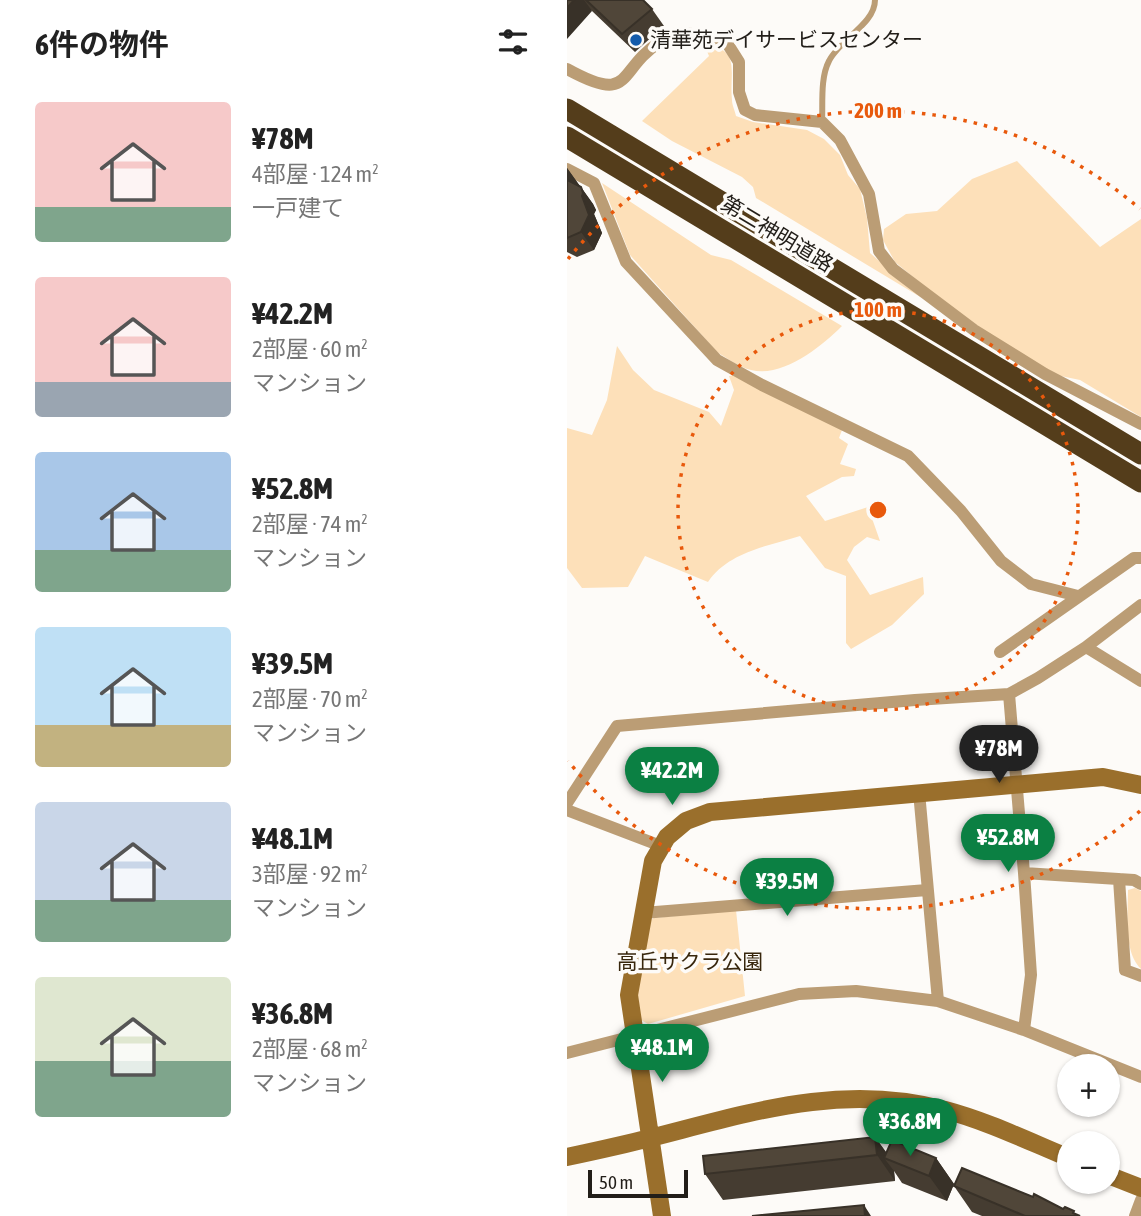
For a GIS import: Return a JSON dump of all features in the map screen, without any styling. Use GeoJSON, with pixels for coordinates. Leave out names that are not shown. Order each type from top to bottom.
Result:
{"type":"FeatureCollection","features":[{"type":"Feature","properties":{"kind":"highway","name":"第二神明道路"},"geometry":{"type":"LineString","coordinates":[[567,109],[1141,454]]}},
{"type":"Feature","properties":{"kind":"highway","name":"第二神明道路"},"geometry":{"type":"LineString","coordinates":[[567,137],[1141,482]]}},
{"type":"Feature","properties":{"kind":"street"},"geometry":{"type":"LineString","coordinates":[[567,69],[610,86],[620,83],[654,46],[672,34],[703,36],[727,43],[739,62],[739,92],[745,110],[755,115],[822,122],[840,141],[869,194],[879,251],[893,269],[974,330],[1045,374],[1141,424]]}},
{"type":"Feature","properties":{"kind":"street"},"geometry":{"type":"LineString","coordinates":[[567,169],[594,183],[626,262],[717,360],[762,385],[908,456],[961,511],[1001,561],[1031,584],[1078,596]]}},
{"type":"Feature","properties":{"kind":"street"},"geometry":{"type":"LineString","coordinates":[[1000,652],[1134,558],[1141,558]]}},
{"type":"Feature","properties":{"kind":"street"},"geometry":{"type":"LineString","coordinates":[[567,803],[617,726],[1009,694],[1086,647],[1141,605]]}},
{"type":"Feature","properties":{"kind":"street"},"geometry":{"type":"LineString","coordinates":[[1086,647],[1141,681]]}},
{"type":"Feature","properties":{"kind":"street"},"geometry":{"type":"LineString","coordinates":[[1009,694],[1031,975],[1024,1030]]}},
{"type":"Feature","properties":{"kind":"street"},"geometry":{"type":"LineString","coordinates":[[662,1216],[629,995],[653,861],[667,837],[686,821],[711,812],[1103,777],[1141,785]]}},
{"type":"Feature","properties":{"kind":"street"},"geometry":{"type":"LineString","coordinates":[[919,792],[939,1001]]}},
{"type":"Feature","properties":{"kind":"street"},"geometry":{"type":"LineString","coordinates":[[567,810],[661,846]]}},
{"type":"Feature","properties":{"kind":"street"},"geometry":{"type":"LineString","coordinates":[[1024,873],[1134,880],[1141,884]]}},
{"type":"Feature","properties":{"kind":"street"},"geometry":{"type":"LineString","coordinates":[[1119,879],[1125,970],[1141,976]]}},
{"type":"Feature","properties":{"kind":"street"},"geometry":{"type":"LineString","coordinates":[[643,913],[927,890]]}},
{"type":"Feature","properties":{"kind":"street"},"geometry":{"type":"LineString","coordinates":[[567,1053],[799,994],[856,991],[939,1001],[1024,1030],[1141,1077]]}},
{"type":"Feature","properties":{"kind":"street"},"geometry":{"type":"LineString","coordinates":[[567,1157],[772,1106],[836,1099],[890,1100],[944,1110],[996,1127],[1057,1153]]}},
{"type":"Feature","properties":{"kind":"street"},"geometry":{"type":"LineString","coordinates":[[1120,1179],[1141,1188]]}},
{"type":"Feature","properties":{"kind":"street"},"geometry":{"type":"LineString","coordinates":[[1135,1216],[1141,1200]]}},
{"type":"Feature","properties":{"kind":"lane"},"geometry":{"type":"LineString","coordinates":[[822,122],[827,63],[840,43],[858,30],[875,9],[875,0]]}},
{"type":"Feature","properties":{"kind":"green space"},"geometry":{"type":"Polygon","coordinates":[[[704,44],[724,51],[729,57],[732,102],[736,116],[753,122],[807,130],[824,139],[840,155],[848,175],[860,189],[867,218],[870,253],[922,298],[756,198],[753,187],[742,177],[672,141],[642,121],[709,56],[704,44]]]}},
{"type":"Feature","properties":{"kind":"green space"},"geometry":{"type":"Polygon","coordinates":[[[1017,161],[1100,247],[1141,219],[1141,417],[1080,380],[1056,375],[990,335],[895,262],[883,240],[884,229],[906,214],[937,211],[972,179],[1017,161]]]}},
{"type":"Feature","properties":{"kind":"green space"},"geometry":{"type":"Polygon","coordinates":[[[602,183],[711,255],[731,260],[842,326],[813,351],[789,365],[763,371],[742,367],[717,352],[630,255],[602,183]]]}},
{"type":"Feature","properties":{"kind":"green space"},"geometry":{"type":"Polygon","coordinates":[[[617,346],[633,370],[654,390],[709,412],[721,426],[734,390],[729,376],[737,375],[842,430],[839,438],[848,444],[840,464],[856,469],[854,476],[842,477],[806,496],[825,521],[868,507],[880,541],[867,537],[854,547],[847,560],[870,595],[923,577],[924,594],[892,625],[851,649],[846,643],[846,576],[825,568],[800,536],[737,557],[716,572],[708,582],[645,556],[628,587],[582,588],[567,568],[567,428],[592,435],[607,400],[617,346]]]}},
{"type":"Feature","properties":{"kind":"green space"},"geometry":{"type":"Polygon","coordinates":[[[1135,888],[1141,891],[1141,969],[1131,952],[1128,932],[1128,890],[1135,888]]]}},
{"type":"Feature","properties":{"kind":"green space","name":"高丘サクラ公園"},"geometry":{"type":"Polygon","coordinates":[[[736,910],[745,996],[648,1024],[641,1020],[637,989],[648,921],[654,918],[736,910]]]}},
{"type":"Feature","properties":{"kind":"building"},"geometry":{"type":"Polygon","coordinates":[[[586,0],[643,0],[652,9],[622,34],[586,0]]]}},
{"type":"Feature","properties":{"kind":"building"},"geometry":{"type":"Polygon","coordinates":[[[567,180],[581,187],[589,215],[581,232],[567,238],[567,180]]]}},
{"type":"Feature","properties":{"kind":"building"},"geometry":{"type":"Polygon","coordinates":[[[875,1137],[877,1155],[705,1174],[703,1156],[875,1137]]]}},
{"type":"Feature","properties":{"kind":"building"},"geometry":{"type":"Polygon","coordinates":[[[892,1140],[936,1158],[929,1176],[884,1158],[892,1140]]]}},
{"type":"Feature","properties":{"kind":"building"},"geometry":{"type":"Polygon","coordinates":[[[962,1168],[1033,1197],[1034,1194],[1080,1216],[1025,1216],[954,1186],[962,1168]]]}},
{"type":"Feature","properties":{"kind":"building"},"geometry":{"type":"Polygon","coordinates":[[[864,1205],[865,1216],[752,1216],[864,1205]]]}},
{"type":"Feature","properties":{"kind":"place","name":"清華苑デイサービスセンター"},"geometry":{"type":"Point","coordinates":[636,40]}}]}
